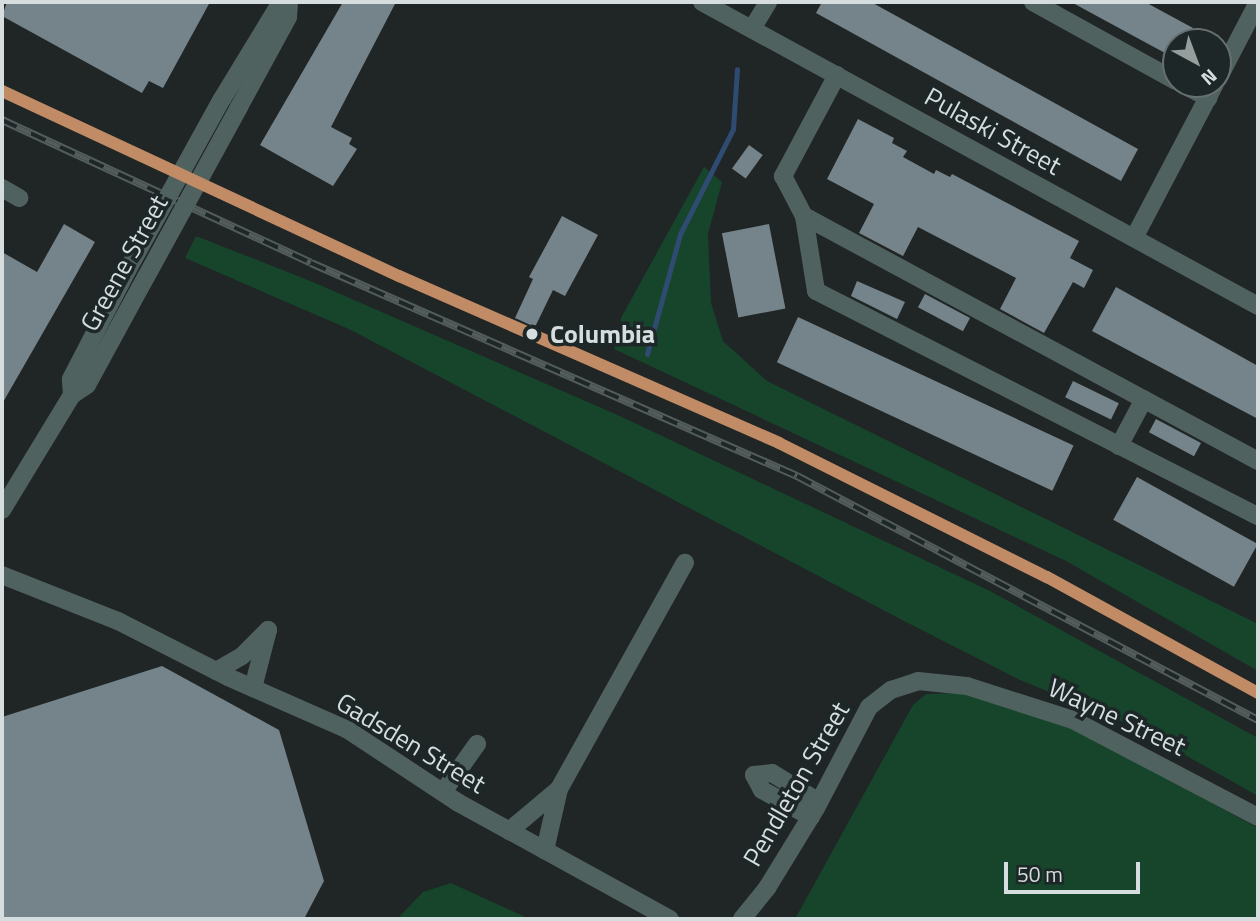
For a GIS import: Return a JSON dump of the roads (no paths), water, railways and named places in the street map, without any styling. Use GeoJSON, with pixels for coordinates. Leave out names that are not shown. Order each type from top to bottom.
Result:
{"type":"FeatureCollection","features":[{"type":"Feature","properties":{"kind":"street","name":"Greene Street"},"geometry":{"type":"LineString","coordinates":[[72,395],[71,379],[128,269],[222,99],[281,2]]}},
{"type":"Feature","properties":{"kind":"street","name":"Greene Street"},"geometry":{"type":"LineString","coordinates":[[2,510],[72,395],[87,385],[288,17],[289,2]]}},
{"type":"Feature","properties":{"kind":"street","name":"Pulaski Street"},"geometry":{"type":"LineString","coordinates":[[702,2],[1258,306]]}},
{"type":"Feature","properties":{"kind":"street"},"geometry":{"type":"LineString","coordinates":[[752,29],[768,2]]}},
{"type":"Feature","properties":{"kind":"street"},"geometry":{"type":"LineString","coordinates":[[1033,2],[1162,73]]}},
{"type":"Feature","properties":{"kind":"street"},"geometry":{"type":"LineString","coordinates":[[1232,52],[1258,2]]}},
{"type":"Feature","properties":{"kind":"street"},"geometry":{"type":"LineString","coordinates":[[837,75],[783,176],[804,216],[814,287],[819,295],[1258,516]]}},
{"type":"Feature","properties":{"kind":"street"},"geometry":{"type":"LineString","coordinates":[[1134,238],[1207,98]]}},
{"type":"Feature","properties":{"kind":"street"},"geometry":{"type":"LineString","coordinates":[[2,188],[19,198]]}},
{"type":"Feature","properties":{"kind":"street"},"geometry":{"type":"LineString","coordinates":[[804,216],[1258,461]]}},
{"type":"Feature","properties":{"kind":"street"},"geometry":{"type":"LineString","coordinates":[[1119,446],[1144,399]]}},
{"type":"Feature","properties":{"kind":"street"},"geometry":{"type":"LineString","coordinates":[[544,850],[559,789],[685,562]]}},
{"type":"Feature","properties":{"kind":"street","name":"Gadsden Street"},"geometry":{"type":"LineString","coordinates":[[2,575],[118,621],[216,671],[348,730],[509,831],[670,919]]}},
{"type":"Feature","properties":{"kind":"street"},"geometry":{"type":"LineString","coordinates":[[216,671],[242,656],[268,630],[253,688]]}},
{"type":"Feature","properties":{"kind":"street","name":"Wayne Street"},"geometry":{"type":"LineString","coordinates":[[905,684],[936,681],[1009,697],[1073,720],[1258,817]]}},
{"type":"Feature","properties":{"kind":"street","name":"Pendleton Street"},"geometry":{"type":"LineString","coordinates":[[742,919],[815,810],[869,706],[905,684]]}},
{"type":"Feature","properties":{"kind":"street"},"geometry":{"type":"LineString","coordinates":[[443,792],[477,744]]}},
{"type":"Feature","properties":{"kind":"street"},"geometry":{"type":"LineString","coordinates":[[509,831],[559,789]]}},
{"type":"Feature","properties":{"kind":"waterway"},"geometry":{"type":"LineString","coordinates":[[647,354],[680,234],[733,129],[737,69]]}},
{"type":"Feature","properties":{"kind":"railway"},"geometry":{"type":"LineString","coordinates":[[2,120],[311,263],[797,476],[1258,720]]}},
{"type":"Feature","properties":{"kind":"place","name":"Columbia"},"geometry":{"type":"Point","coordinates":[532,334]}}]}
